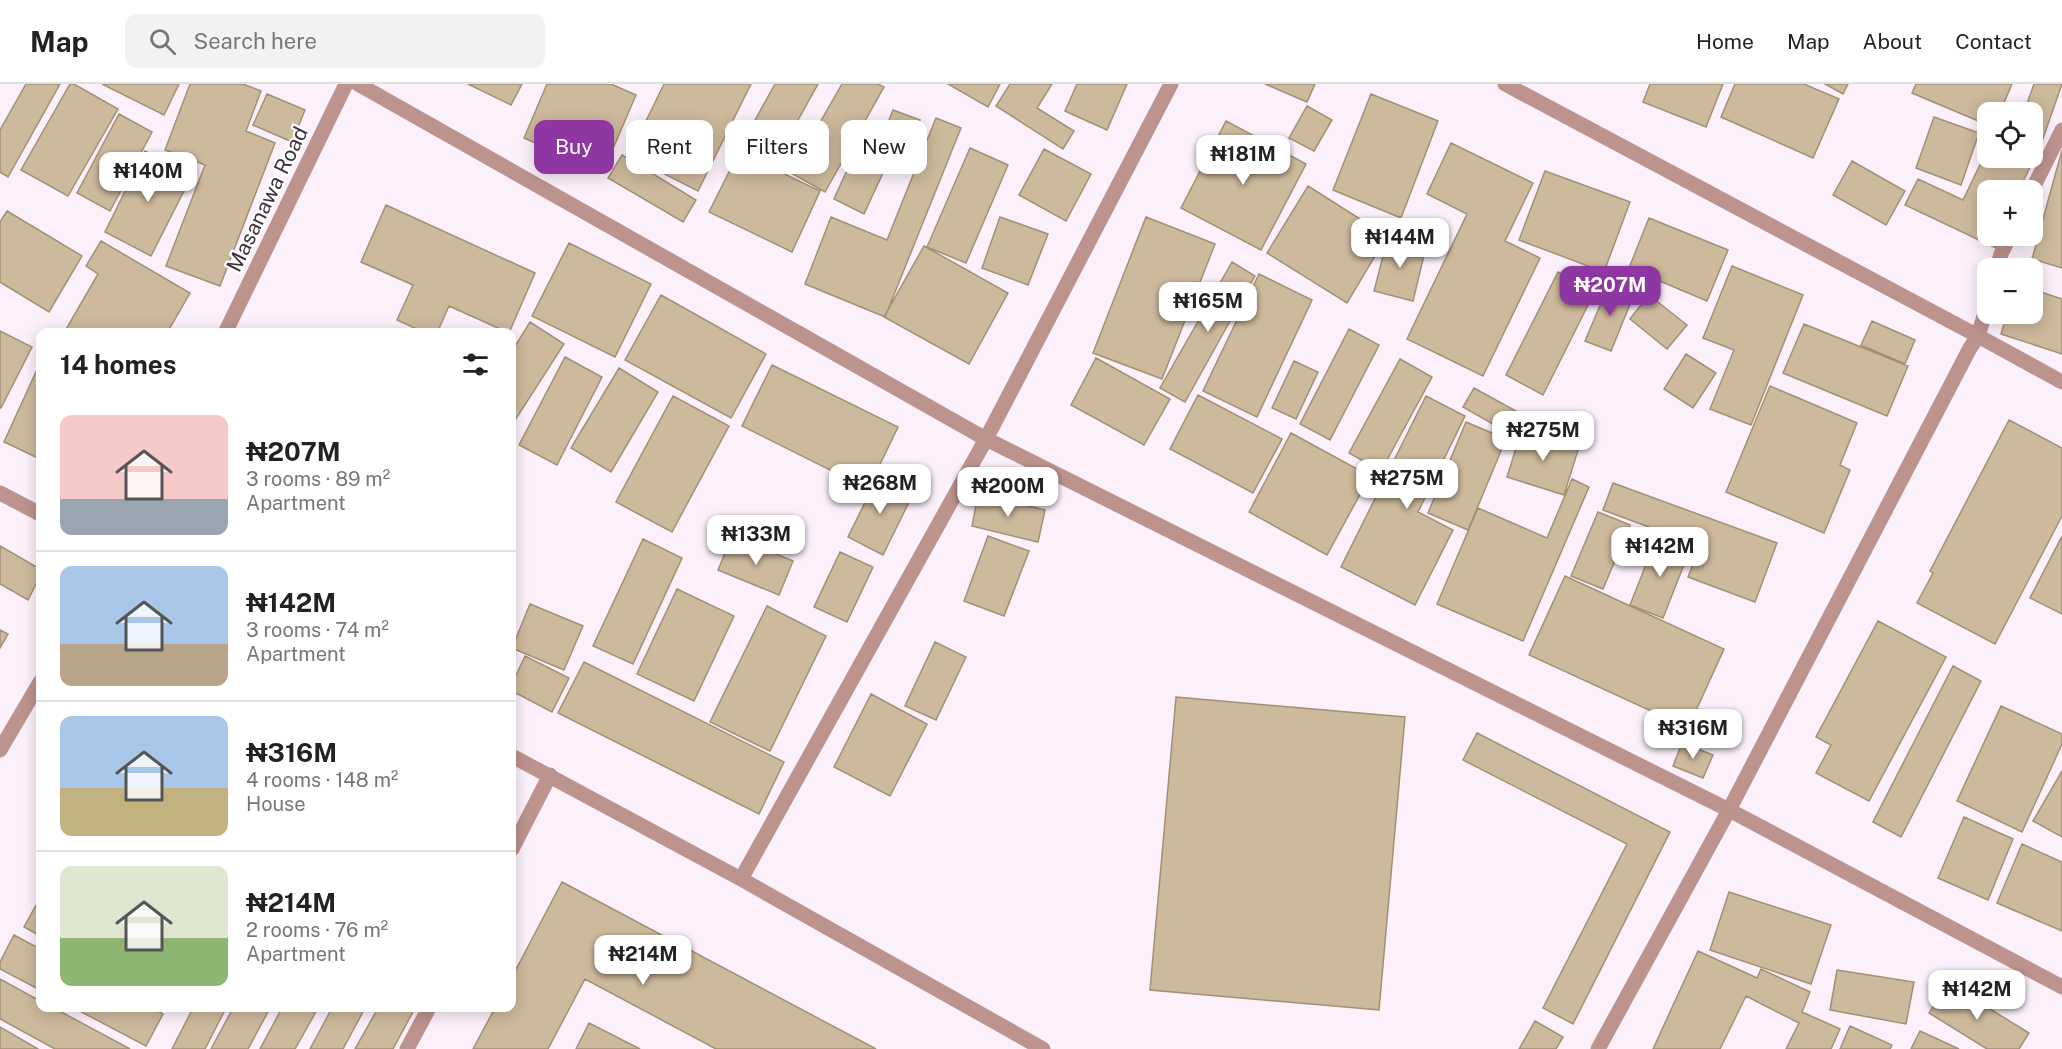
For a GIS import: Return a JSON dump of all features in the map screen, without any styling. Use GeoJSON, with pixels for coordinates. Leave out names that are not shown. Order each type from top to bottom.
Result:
{"type":"FeatureCollection","features":[{"type":"Feature","properties":{"kind":"street","name":"Masanawa Road"},"geometry":{"type":"LineString","coordinates":[[227,328],[346,84]]}},
{"type":"Feature","properties":{"kind":"street"},"geometry":{"type":"LineString","coordinates":[[358,84],[986,439],[1729,810],[2062,987]]}},
{"type":"Feature","properties":{"kind":"street"},"geometry":{"type":"LineString","coordinates":[[741,879],[986,439],[1171,84]]}},
{"type":"Feature","properties":{"kind":"street"},"geometry":{"type":"LineString","coordinates":[[1505,84],[2062,382]]}},
{"type":"Feature","properties":{"kind":"street"},"geometry":{"type":"LineString","coordinates":[[2037,180],[2062,130]]}},
{"type":"Feature","properties":{"kind":"street"},"geometry":{"type":"LineString","coordinates":[[1598,1049],[1729,810],[1978,336],[1982,324]]}},
{"type":"Feature","properties":{"kind":"street"},"geometry":{"type":"LineString","coordinates":[[0,493],[36,512]]}},
{"type":"Feature","properties":{"kind":"street"},"geometry":{"type":"LineString","coordinates":[[0,750],[36,689]]}},
{"type":"Feature","properties":{"kind":"street"},"geometry":{"type":"LineString","coordinates":[[516,758],[741,879],[1043,1049]]}},
{"type":"Feature","properties":{"kind":"street"},"geometry":{"type":"LineString","coordinates":[[516,841],[550,776]]}},
{"type":"Feature","properties":{"kind":"street"},"geometry":{"type":"LineString","coordinates":[[407,1049],[427,1012]]}},
{"type":"Feature","properties":{"kind":"building"},"geometry":{"type":"Polygon","coordinates":[[[26,84],[60,84],[8,177],[0,172],[0,130],[26,84]]]}},
{"type":"Feature","properties":{"kind":"building"},"geometry":{"type":"Polygon","coordinates":[[[70,84],[74,84],[118,109],[68,196],[21,170],[70,84]]]}},
{"type":"Feature","properties":{"kind":"building"},"geometry":{"type":"Polygon","coordinates":[[[102,84],[179,84],[164,115],[102,84]]]}},
{"type":"Feature","properties":{"kind":"building"},"geometry":{"type":"Polygon","coordinates":[[[190,84],[243,84],[261,91],[246,131],[275,143],[220,286],[166,266],[205,165],[165,150],[190,84]]]}},
{"type":"Feature","properties":{"kind":"building"},"geometry":{"type":"Polygon","coordinates":[[[468,84],[522,84],[511,105],[468,84]]]}},
{"type":"Feature","properties":{"kind":"building"},"geometry":{"type":"Polygon","coordinates":[[[547,84],[611,84],[636,95],[614,146],[614,120],[534,120],[534,142],[524,138],[547,84]]]}},
{"type":"Feature","properties":{"kind":"building"},"geometry":{"type":"Polygon","coordinates":[[[664,84],[751,84],[733,120],[725,120],[725,136],[713,161],[713,120],[646,120],[664,84]]]}},
{"type":"Feature","properties":{"kind":"building"},"geometry":{"type":"Polygon","coordinates":[[[775,84],[818,84],[798,120],[755,120],[775,84]]]}},
{"type":"Feature","properties":{"kind":"building"},"geometry":{"type":"Polygon","coordinates":[[[842,84],[878,84],[884,87],[865,120],[841,120],[841,164],[825,192],[793,174],[829,174],[829,120],[821,120],[842,84]]]}},
{"type":"Feature","properties":{"kind":"building"},"geometry":{"type":"Polygon","coordinates":[[[948,84],[1000,84],[988,107],[948,84]]]}},
{"type":"Feature","properties":{"kind":"building"},"geometry":{"type":"Polygon","coordinates":[[[1010,84],[1052,84],[1037,108],[1074,131],[1063,149],[996,106],[1010,84]]]}},
{"type":"Feature","properties":{"kind":"building"},"geometry":{"type":"Polygon","coordinates":[[[1077,84],[1127,84],[1107,130],[1065,111],[1077,84]]]}},
{"type":"Feature","properties":{"kind":"building"},"geometry":{"type":"Polygon","coordinates":[[[1265,84],[1315,84],[1307,102],[1265,84]]]}},
{"type":"Feature","properties":{"kind":"building"},"geometry":{"type":"Polygon","coordinates":[[[1650,84],[1723,84],[1706,127],[1643,102],[1650,84]]]}},
{"type":"Feature","properties":{"kind":"building"},"geometry":{"type":"Polygon","coordinates":[[[1735,84],[1804,84],[1839,99],[1813,158],[1721,117],[1735,84]]]}},
{"type":"Feature","properties":{"kind":"building"},"geometry":{"type":"Polygon","coordinates":[[[1825,84],[1848,84],[1843,94],[1825,84]]]}},
{"type":"Feature","properties":{"kind":"building"},"geometry":{"type":"Polygon","coordinates":[[[1916,84],[2012,84],[2004,102],[1977,102],[1977,120],[1912,93],[1916,84]]]}},
{"type":"Feature","properties":{"kind":"building"},"geometry":{"type":"Polygon","coordinates":[[[2034,84],[2062,84],[2043,138],[2043,102],[2028,102],[2034,84]]]}},
{"type":"Feature","properties":{"kind":"building"},"geometry":{"type":"Polygon","coordinates":[[[267,94],[305,110],[292,142],[253,125],[267,94]]]}},
{"type":"Feature","properties":{"kind":"building"},"geometry":{"type":"Polygon","coordinates":[[[1371,94],[1438,121],[1401,218],[1333,190],[1371,94]]]}},
{"type":"Feature","properties":{"kind":"building"},"geometry":{"type":"Polygon","coordinates":[[[1307,106],[1332,120],[1314,151],[1289,138],[1307,106]]]}},
{"type":"Feature","properties":{"kind":"building"},"geometry":{"type":"Polygon","coordinates":[[[893,110],[920,120],[889,120],[893,110]]]}},
{"type":"Feature","properties":{"kind":"building"},"geometry":{"type":"Polygon","coordinates":[[[119,114],[152,132],[110,211],[77,193],[119,114]]]}},
{"type":"Feature","properties":{"kind":"building"},"geometry":{"type":"Polygon","coordinates":[[[1934,117],[1977,132],[1977,139],[1961,185],[1916,168],[1934,117]]]}},
{"type":"Feature","properties":{"kind":"building"},"geometry":{"type":"Polygon","coordinates":[[[936,118],[961,128],[885,317],[805,284],[831,217],[887,240],[914,174],[927,174],[927,140],[936,118]]]}},
{"type":"Feature","properties":{"kind":"building"},"geometry":{"type":"Polygon","coordinates":[[[1226,121],[1306,164],[1261,250],[1181,208],[1226,121]]]}},
{"type":"Feature","properties":{"kind":"building"},"geometry":{"type":"Polygon","coordinates":[[[1451,143],[1533,183],[1505,241],[1540,258],[1483,376],[1407,339],[1467,214],[1427,194],[1451,143]]]}},
{"type":"Feature","properties":{"kind":"building"},"geometry":{"type":"Polygon","coordinates":[[[970,148],[1008,165],[966,263],[927,247],[970,148]]]}},
{"type":"Feature","properties":{"kind":"building"},"geometry":{"type":"Polygon","coordinates":[[[1044,149],[1091,174],[1066,221],[1019,195],[1044,149]]]}},
{"type":"Feature","properties":{"kind":"building"},"geometry":{"type":"Polygon","coordinates":[[[2062,150],[2062,268],[2043,262],[2043,258],[2032,258],[2036,246],[2043,246],[2043,219],[2062,150]]]}},
{"type":"Feature","properties":{"kind":"building"},"geometry":{"type":"Polygon","coordinates":[[[145,151],[192,175],[151,256],[105,232],[145,151]]]}},
{"type":"Feature","properties":{"kind":"building"},"geometry":{"type":"Polygon","coordinates":[[[622,155],[626,157],[626,174],[653,174],[696,200],[683,222],[608,178],[610,174],[614,174],[614,168],[622,155]]]}},
{"type":"Feature","properties":{"kind":"building"},"geometry":{"type":"Polygon","coordinates":[[[1852,161],[1905,191],[1886,225],[1833,195],[1852,161]]]}},
{"type":"Feature","properties":{"kind":"building"},"geometry":{"type":"Polygon","coordinates":[[[1978,168],[2030,168],[2024,180],[1977,180],[1977,239],[1905,205],[1918,179],[1963,200],[1978,168]]]}},
{"type":"Feature","properties":{"kind":"building"},"geometry":{"type":"Polygon","coordinates":[[[1545,171],[1630,202],[1604,272],[1519,240],[1545,171]]]}},
{"type":"Feature","properties":{"kind":"building"},"geometry":{"type":"Polygon","coordinates":[[[664,174],[706,174],[698,191],[664,174]]]}},
{"type":"Feature","properties":{"kind":"building"},"geometry":{"type":"Polygon","coordinates":[[[728,174],[785,174],[820,191],[792,252],[709,212],[728,174]]]}},
{"type":"Feature","properties":{"kind":"building"},"geometry":{"type":"Polygon","coordinates":[[[845,174],[882,174],[864,214],[834,199],[845,174]]]}},
{"type":"Feature","properties":{"kind":"building"},"geometry":{"type":"Polygon","coordinates":[[[1308,186],[1387,236],[1347,303],[1267,253],[1308,186]]]}},
{"type":"Feature","properties":{"kind":"building"},"geometry":{"type":"Polygon","coordinates":[[[386,205],[535,273],[511,328],[498,328],[449,306],[439,328],[414,328],[397,320],[413,285],[361,262],[386,205]]]}},
{"type":"Feature","properties":{"kind":"building"},"geometry":{"type":"Polygon","coordinates":[[[7,211],[82,256],[49,312],[0,282],[0,222],[7,211]]]}},
{"type":"Feature","properties":{"kind":"building"},"geometry":{"type":"Polygon","coordinates":[[[1000,217],[1048,234],[1028,285],[982,268],[1000,217]]]}},
{"type":"Feature","properties":{"kind":"building"},"geometry":{"type":"Polygon","coordinates":[[[1146,217],[1215,244],[1162,379],[1093,353],[1146,217]]]}},
{"type":"Feature","properties":{"kind":"building"},"geometry":{"type":"Polygon","coordinates":[[[1649,218],[1728,250],[1707,301],[1629,268],[1649,218]]]}},
{"type":"Feature","properties":{"kind":"building"},"geometry":{"type":"Polygon","coordinates":[[[1388,237],[1426,247],[1413,301],[1374,291],[1388,237]]]}},
{"type":"Feature","properties":{"kind":"building"},"geometry":{"type":"Polygon","coordinates":[[[101,241],[190,293],[170,328],[67,328],[98,274],[86,266],[101,241]]]}},
{"type":"Feature","properties":{"kind":"building"},"geometry":{"type":"Polygon","coordinates":[[[569,243],[651,284],[615,357],[532,316],[569,243]]]}},
{"type":"Feature","properties":{"kind":"building"},"geometry":{"type":"Polygon","coordinates":[[[924,246],[1008,293],[969,364],[884,317],[924,246]]]}},
{"type":"Feature","properties":{"kind":"building"},"geometry":{"type":"Polygon","coordinates":[[[1232,262],[1255,276],[1185,402],[1160,388],[1232,262]]]}},
{"type":"Feature","properties":{"kind":"building"},"geometry":{"type":"Polygon","coordinates":[[[1732,266],[1803,295],[1751,425],[1710,409],[1734,350],[1703,338],[1732,266]]]}},
{"type":"Feature","properties":{"kind":"building"},"geometry":{"type":"Polygon","coordinates":[[[1558,272],[1595,291],[1543,395],[1506,375],[1558,272]]]}},
{"type":"Feature","properties":{"kind":"building"},"geometry":{"type":"Polygon","coordinates":[[[1259,274],[1312,300],[1257,417],[1203,391],[1259,274]]]}},
{"type":"Feature","properties":{"kind":"building"},"geometry":{"type":"Polygon","coordinates":[[[1610,282],[1635,292],[1611,351],[1585,341],[1610,282]]]}},
{"type":"Feature","properties":{"kind":"building"},"geometry":{"type":"Polygon","coordinates":[[[2043,293],[2062,299],[2062,354],[2001,334],[2004,324],[2043,324],[2043,293]]]}},
{"type":"Feature","properties":{"kind":"building"},"geometry":{"type":"Polygon","coordinates":[[[661,295],[766,354],[731,418],[625,360],[661,295]]]}},
{"type":"Feature","properties":{"kind":"building"},"geometry":{"type":"Polygon","coordinates":[[[1649,295],[1687,325],[1667,349],[1630,319],[1649,295]]]}},
{"type":"Feature","properties":{"kind":"building"},"geometry":{"type":"Polygon","coordinates":[[[1872,321],[1915,340],[1905,364],[1861,345],[1872,321]]]}},
{"type":"Feature","properties":{"kind":"building"},"geometry":{"type":"Polygon","coordinates":[[[530,322],[564,344],[516,419],[516,345],[530,322]]]}},
{"type":"Feature","properties":{"kind":"building"},"geometry":{"type":"Polygon","coordinates":[[[1804,324],[1908,366],[1887,416],[1783,373],[1804,324]]]}},
{"type":"Feature","properties":{"kind":"building"},"geometry":{"type":"Polygon","coordinates":[[[1349,329],[1379,345],[1330,440],[1300,424],[1349,329]]]}},
{"type":"Feature","properties":{"kind":"building"},"geometry":{"type":"Polygon","coordinates":[[[0,331],[32,347],[1,408],[0,408],[0,331]]]}},
{"type":"Feature","properties":{"kind":"building"},"geometry":{"type":"Polygon","coordinates":[[[1686,354],[1716,373],[1693,408],[1664,389],[1686,354]]]}},
{"type":"Feature","properties":{"kind":"building"},"geometry":{"type":"Polygon","coordinates":[[[565,357],[602,377],[557,465],[519,445],[565,357]]]}},
{"type":"Feature","properties":{"kind":"building"},"geometry":{"type":"Polygon","coordinates":[[[1096,358],[1170,399],[1144,445],[1071,405],[1096,358]]]}},
{"type":"Feature","properties":{"kind":"building"},"geometry":{"type":"Polygon","coordinates":[[[1400,359],[1432,377],[1381,471],[1349,453],[1400,359]]]}},
{"type":"Feature","properties":{"kind":"building"},"geometry":{"type":"Polygon","coordinates":[[[1294,361],[1318,372],[1296,419],[1272,408],[1294,361]]]}},
{"type":"Feature","properties":{"kind":"building"},"geometry":{"type":"Polygon","coordinates":[[[772,365],[898,427],[868,489],[742,426],[772,365]]]}},
{"type":"Feature","properties":{"kind":"building"},"geometry":{"type":"Polygon","coordinates":[[[619,368],[658,392],[611,472],[571,448],[619,368]]]}},
{"type":"Feature","properties":{"kind":"building"},"geometry":{"type":"Polygon","coordinates":[[[36,372],[36,457],[4,442],[36,372]]]}},
{"type":"Feature","properties":{"kind":"building"},"geometry":{"type":"Polygon","coordinates":[[[1770,386],[1857,423],[1840,465],[1850,470],[1824,533],[1726,492],[1770,386]]]}},
{"type":"Feature","properties":{"kind":"building"},"geometry":{"type":"Polygon","coordinates":[[[1474,388],[1525,416],[1514,436],[1463,407],[1474,388]]]}},
{"type":"Feature","properties":{"kind":"building"},"geometry":{"type":"Polygon","coordinates":[[[1198,395],[1282,439],[1253,493],[1170,449],[1198,395]]]}},
{"type":"Feature","properties":{"kind":"building"},"geometry":{"type":"Polygon","coordinates":[[[673,396],[729,426],[672,532],[616,502],[673,396]]]}},
{"type":"Feature","properties":{"kind":"building"},"geometry":{"type":"Polygon","coordinates":[[[1426,396],[1465,416],[1418,512],[1453,530],[1415,605],[1341,567],[1426,396]]]}},
{"type":"Feature","properties":{"kind":"building"},"geometry":{"type":"Polygon","coordinates":[[[2009,420],[2062,448],[2062,516],[1995,644],[1917,603],[1933,573],[1930,571],[2009,420]]]}},
{"type":"Feature","properties":{"kind":"building"},"geometry":{"type":"Polygon","coordinates":[[[1466,422],[1506,439],[1468,530],[1428,513],[1466,422]]]}},
{"type":"Feature","properties":{"kind":"building"},"geometry":{"type":"Polygon","coordinates":[[[1522,429],[1579,447],[1564,495],[1507,477],[1522,429]]]}},
{"type":"Feature","properties":{"kind":"building"},"geometry":{"type":"Polygon","coordinates":[[[1291,433],[1370,476],[1327,555],[1249,512],[1291,433]]]}},
{"type":"Feature","properties":{"kind":"building"},"geometry":{"type":"Polygon","coordinates":[[[878,476],[913,494],[883,555],[848,537],[878,476]]]}},
{"type":"Feature","properties":{"kind":"building"},"geometry":{"type":"Polygon","coordinates":[[[1572,479],[1589,487],[1523,641],[1437,604],[1478,508],[1547,538],[1572,479]]]}},
{"type":"Feature","properties":{"kind":"building"},"geometry":{"type":"Polygon","coordinates":[[[1613,483],[1777,543],[1755,602],[1688,577],[1700,546],[1603,510],[1613,483]]]}},
{"type":"Feature","properties":{"kind":"building"},"geometry":{"type":"Polygon","coordinates":[[[978,494],[1045,510],[1038,542],[972,526],[978,494]]]}},
{"type":"Feature","properties":{"kind":"building"},"geometry":{"type":"Polygon","coordinates":[[[1598,512],[1630,525],[1603,589],[1571,576],[1598,512]]]}},
{"type":"Feature","properties":{"kind":"building"},"geometry":{"type":"Polygon","coordinates":[[[732,536],[793,561],[779,595],[718,570],[732,536]]]}},
{"type":"Feature","properties":{"kind":"building"},"geometry":{"type":"Polygon","coordinates":[[[988,536],[1029,551],[1004,616],[964,601],[988,536]]]}},
{"type":"Feature","properties":{"kind":"building"},"geometry":{"type":"Polygon","coordinates":[[[2062,536],[2062,614],[2030,598],[2062,536]]]}},
{"type":"Feature","properties":{"kind":"building"},"geometry":{"type":"Polygon","coordinates":[[[643,539],[682,558],[633,664],[593,646],[643,539]]]}},
{"type":"Feature","properties":{"kind":"building"},"geometry":{"type":"Polygon","coordinates":[[[1656,539],[1689,552],[1663,618],[1630,605],[1656,539]]]}},
{"type":"Feature","properties":{"kind":"building"},"geometry":{"type":"Polygon","coordinates":[[[0,546],[36,567],[36,584],[28,600],[0,584],[0,546]]]}},
{"type":"Feature","properties":{"kind":"building"},"geometry":{"type":"Polygon","coordinates":[[[840,552],[873,567],[847,622],[814,607],[840,552]]]}},
{"type":"Feature","properties":{"kind":"building"},"geometry":{"type":"Polygon","coordinates":[[[1565,576],[1724,649],[1688,728],[1529,655],[1565,576]]]}},
{"type":"Feature","properties":{"kind":"building"},"geometry":{"type":"Polygon","coordinates":[[[677,589],[734,616],[694,701],[637,674],[677,589]]]}},
{"type":"Feature","properties":{"kind":"building"},"geometry":{"type":"Polygon","coordinates":[[[530,604],[583,626],[564,670],[516,650],[516,638],[530,604]]]}},
{"type":"Feature","properties":{"kind":"building"},"geometry":{"type":"Polygon","coordinates":[[[767,606],[826,636],[770,751],[710,722],[767,606]]]}},
{"type":"Feature","properties":{"kind":"building"},"geometry":{"type":"Polygon","coordinates":[[[1878,621],[1946,657],[1869,801],[1816,773],[1831,745],[1816,737],[1878,621]]]}},
{"type":"Feature","properties":{"kind":"building"},"geometry":{"type":"Polygon","coordinates":[[[0,630],[8,634],[0,648],[0,630]]]}},
{"type":"Feature","properties":{"kind":"building"},"geometry":{"type":"Polygon","coordinates":[[[935,642],[966,657],[936,720],[905,706],[935,642]]]}},
{"type":"Feature","properties":{"kind":"building"},"geometry":{"type":"Polygon","coordinates":[[[525,656],[569,678],[552,712],[516,693],[516,675],[525,656]]]}},
{"type":"Feature","properties":{"kind":"building"},"geometry":{"type":"Polygon","coordinates":[[[584,662],[784,762],[759,814],[558,713],[584,662]]]}},
{"type":"Feature","properties":{"kind":"building"},"geometry":{"type":"Polygon","coordinates":[[[1953,666],[1981,681],[1901,837],[1873,822],[1953,666]]]}},
{"type":"Feature","properties":{"kind":"building"},"geometry":{"type":"Polygon","coordinates":[[[871,694],[927,724],[890,796],[834,767],[871,694]]]}},
{"type":"Feature","properties":{"kind":"building"},"geometry":{"type":"Polygon","coordinates":[[[1176,697],[1405,717],[1379,1010],[1150,990],[1176,697]]]}},
{"type":"Feature","properties":{"kind":"building"},"geometry":{"type":"Polygon","coordinates":[[[2001,706],[2062,734],[2062,744],[2022,832],[1957,801],[2001,706]]]}},
{"type":"Feature","properties":{"kind":"building"},"geometry":{"type":"Polygon","coordinates":[[[1477,733],[1670,832],[1573,1024],[1543,1008],[1627,844],[1463,760],[1477,733]]]}},
{"type":"Feature","properties":{"kind":"building"},"geometry":{"type":"Polygon","coordinates":[[[1682,743],[1713,755],[1703,778],[1673,766],[1682,743]]]}},
{"type":"Feature","properties":{"kind":"building"},"geometry":{"type":"Polygon","coordinates":[[[2062,771],[2062,837],[2033,821],[2062,771]]]}},
{"type":"Feature","properties":{"kind":"building"},"geometry":{"type":"Polygon","coordinates":[[[1964,817],[2013,839],[1988,900],[1938,878],[1964,817]]]}},
{"type":"Feature","properties":{"kind":"building"},"geometry":{"type":"Polygon","coordinates":[[[2022,844],[2062,862],[2062,931],[1997,903],[2022,844]]]}},
{"type":"Feature","properties":{"kind":"building"},"geometry":{"type":"Polygon","coordinates":[[[562,882],[876,1049],[716,1049],[585,979],[548,1049],[473,1049],[493,1012],[516,1012],[516,969],[562,882]]]}},
{"type":"Feature","properties":{"kind":"building"},"geometry":{"type":"Polygon","coordinates":[[[1729,892],[1831,925],[1811,984],[1710,950],[1729,892]]]}},
{"type":"Feature","properties":{"kind":"building"},"geometry":{"type":"Polygon","coordinates":[[[36,905],[36,934],[24,927],[36,905]]]}},
{"type":"Feature","properties":{"kind":"building"},"geometry":{"type":"Polygon","coordinates":[[[14,935],[36,947],[36,988],[0,969],[0,962],[14,935]]]}},
{"type":"Feature","properties":{"kind":"building"},"geometry":{"type":"Polygon","coordinates":[[[1698,951],[1757,978],[1761,969],[1810,992],[1802,1012],[1840,1029],[1831,1049],[1786,1049],[1799,1023],[1746,996],[1720,1049],[1653,1049],[1698,951]]]}},
{"type":"Feature","properties":{"kind":"building"},"geometry":{"type":"Polygon","coordinates":[[[1837,970],[1914,982],[1906,1024],[1830,1010],[1837,970]]]}},
{"type":"Feature","properties":{"kind":"building"},"geometry":{"type":"Polygon","coordinates":[[[0,979],[36,999],[36,1012],[61,1012],[130,1049],[55,1049],[0,1019],[0,979]]]}},
{"type":"Feature","properties":{"kind":"building"},"geometry":{"type":"Polygon","coordinates":[[[1948,983],[2029,1033],[2019,1049],[1987,1049],[1929,1013],[1948,983]]]}},
{"type":"Feature","properties":{"kind":"building"},"geometry":{"type":"Polygon","coordinates":[[[82,1012],[159,1012],[163,1014],[146,1046],[82,1012]]]}},
{"type":"Feature","properties":{"kind":"building"},"geometry":{"type":"Polygon","coordinates":[[[191,1012],[224,1012],[205,1049],[172,1049],[191,1012]]]}},
{"type":"Feature","properties":{"kind":"building"},"geometry":{"type":"Polygon","coordinates":[[[231,1012],[268,1012],[248,1049],[211,1049],[231,1012]]]}},
{"type":"Feature","properties":{"kind":"building"},"geometry":{"type":"Polygon","coordinates":[[[280,1012],[316,1012],[295,1049],[260,1049],[280,1012]]]}},
{"type":"Feature","properties":{"kind":"building"},"geometry":{"type":"Polygon","coordinates":[[[330,1012],[363,1012],[343,1049],[310,1049],[330,1012]]]}},
{"type":"Feature","properties":{"kind":"building"},"geometry":{"type":"Polygon","coordinates":[[[376,1012],[413,1012],[393,1049],[355,1049],[376,1012]]]}},
{"type":"Feature","properties":{"kind":"building"},"geometry":{"type":"Polygon","coordinates":[[[1535,1021],[1563,1037],[1556,1049],[1519,1049],[1535,1021]]]}},
{"type":"Feature","properties":{"kind":"building"},"geometry":{"type":"Polygon","coordinates":[[[589,1023],[640,1049],[576,1049],[589,1023]]]}},
{"type":"Feature","properties":{"kind":"building"},"geometry":{"type":"Polygon","coordinates":[[[1850,1026],[1892,1045],[1890,1049],[1840,1049],[1850,1026]]]}},
{"type":"Feature","properties":{"kind":"building"},"geometry":{"type":"Polygon","coordinates":[[[0,1027],[38,1049],[0,1049],[0,1027]]]}},
{"type":"Feature","properties":{"kind":"building"},"geometry":{"type":"Polygon","coordinates":[[[1920,1031],[1959,1049],[1911,1049],[1920,1031]]]}}]}
